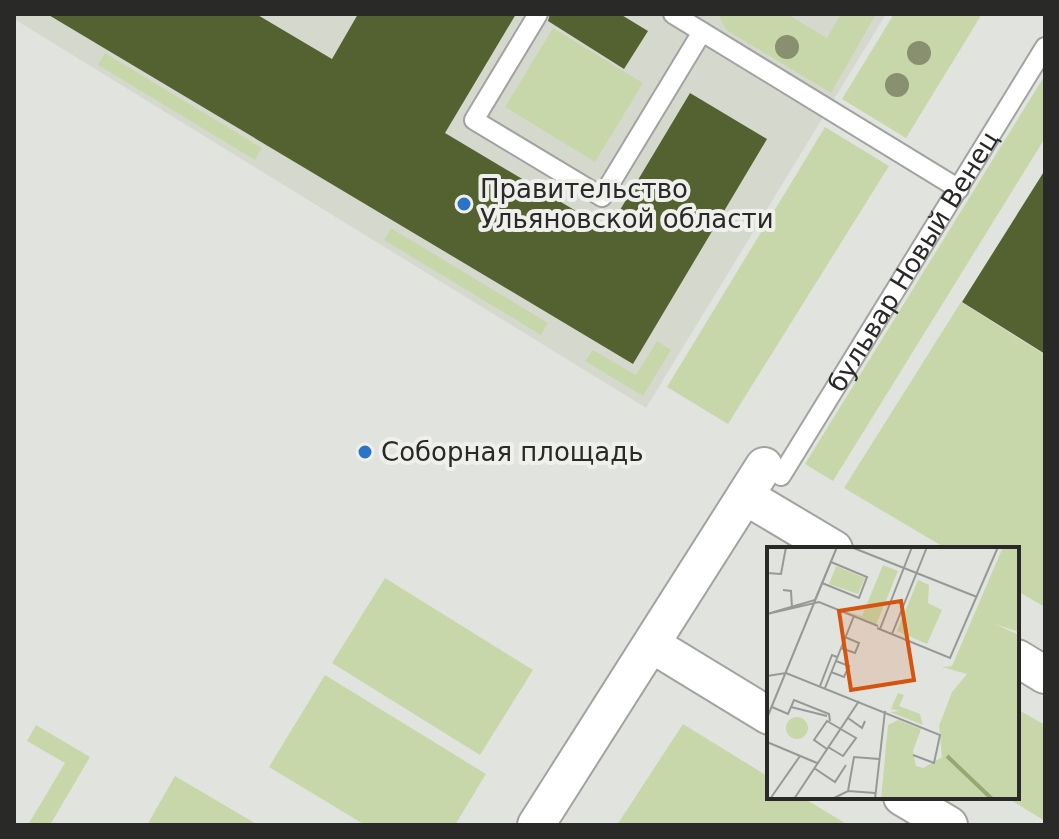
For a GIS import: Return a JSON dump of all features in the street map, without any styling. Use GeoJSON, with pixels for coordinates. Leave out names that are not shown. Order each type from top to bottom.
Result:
{"type":"FeatureCollection","features":[{"type":"Feature","properties":{"kind":"street"},"geometry":{"type":"LineString","coordinates":[[536,825],[745,496],[773,471]]}},
{"type":"Feature","properties":{"kind":"street"},"geometry":{"type":"LineString","coordinates":[[745,496],[831,547]]}},
{"type":"Feature","properties":{"kind":"street"},"geometry":{"type":"LineString","coordinates":[[651,644],[767,715]]}},
{"type":"Feature","properties":{"kind":"street"},"geometry":{"type":"LineString","coordinates":[[1019,659],[1045,675]]}},
{"type":"Feature","properties":{"kind":"street"},"geometry":{"type":"LineString","coordinates":[[905,799],[949,825]]}},
{"type":"Feature","properties":{"kind":"lane"},"geometry":{"type":"LineString","coordinates":[[538,14],[474,120],[602,197],[702,32]]}},
{"type":"Feature","properties":{"kind":"lane"},"geometry":{"type":"LineString","coordinates":[[673,14],[959,189]]}},
{"type":"Feature","properties":{"kind":"lane","name":"бульвар Новый Венец"},"geometry":{"type":"LineString","coordinates":[[773,471],[959,189],[1045,47]]}},
{"type":"Feature","properties":{"kind":"shaded area"},"geometry":{"type":"Polygon","coordinates":[[[14,14],[886,14],[646,408],[14,19],[14,14]]]}},
{"type":"Feature","properties":{"kind":"green space"},"geometry":{"type":"Polygon","coordinates":[[[718,14],[787,14],[827,38],[841,14],[876,14],[831,93],[726,30],[718,14]]]}},
{"type":"Feature","properties":{"kind":"green space"},"geometry":{"type":"Polygon","coordinates":[[[894,14],[982,14],[906,138],[842,99],[894,14]]]}},
{"type":"Feature","properties":{"kind":"green space"},"geometry":{"type":"Polygon","coordinates":[[[553,28],[643,83],[595,162],[505,107],[553,28]]]}},
{"type":"Feature","properties":{"kind":"green space"},"geometry":{"type":"Polygon","coordinates":[[[105,53],[262,148],[255,160],[98,65],[105,53]]]}},
{"type":"Feature","properties":{"kind":"green space"},"geometry":{"type":"Polygon","coordinates":[[[1045,75],[1045,138],[833,481],[805,464],[1045,75]]]}},
{"type":"Feature","properties":{"kind":"green space"},"geometry":{"type":"Polygon","coordinates":[[[825,127],[889,166],[728,424],[667,387],[825,127]]]}},
{"type":"Feature","properties":{"kind":"green space"},"geometry":{"type":"Polygon","coordinates":[[[391,228],[548,323],[541,335],[384,240],[391,228]]]}},
{"type":"Feature","properties":{"kind":"green space"},"geometry":{"type":"Polygon","coordinates":[[[961,302],[1045,355],[1045,607],[1019,592],[1019,547],[944,547],[844,488],[961,302]]]}},
{"type":"Feature","properties":{"kind":"green space"},"geometry":{"type":"Polygon","coordinates":[[[657,341],[671,350],[643,396],[585,361],[593,350],[636,375],[657,341]]]}},
{"type":"Feature","properties":{"kind":"green space"},"geometry":{"type":"Polygon","coordinates":[[[385,578],[533,670],[480,755],[332,663],[385,578]]]}},
{"type":"Feature","properties":{"kind":"green space"},"geometry":{"type":"Polygon","coordinates":[[[325,675],[486,774],[455,825],[365,825],[269,767],[325,675]]]}},
{"type":"Feature","properties":{"kind":"green space"},"geometry":{"type":"Polygon","coordinates":[[[1019,710],[1045,725],[1045,821],[1009,799],[1019,799],[1019,710]]]}},
{"type":"Feature","properties":{"kind":"green space"},"geometry":{"type":"Polygon","coordinates":[[[683,724],[767,776],[767,799],[805,799],[848,825],[617,825],[683,724]]]}},
{"type":"Feature","properties":{"kind":"green space"},"geometry":{"type":"Polygon","coordinates":[[[36,725],[90,757],[50,825],[28,825],[65,763],[27,741],[36,725]]]}},
{"type":"Feature","properties":{"kind":"green space"},"geometry":{"type":"Polygon","coordinates":[[[175,776],[258,825],[147,825],[175,776]]]}},
{"type":"Feature","properties":{"kind":"building","name":"Правительство Ульяновской области"},"geometry":{"type":"Polygon","coordinates":[[[47,14],[256,14],[332,59],[358,14],[516,14],[445,133],[608,230],[690,93],[767,139],[633,364],[47,14]]]}},
{"type":"Feature","properties":{"kind":"building"},"geometry":{"type":"Polygon","coordinates":[[[550,14],[620,14],[648,31],[624,69],[548,21],[550,14]]]}},
{"type":"Feature","properties":{"kind":"building"},"geometry":{"type":"Polygon","coordinates":[[[1045,170],[1045,354],[962,302],[1045,170]]]}},
{"type":"Feature","properties":{"kind":"place","name":"Правительство Ульяновской области"},"geometry":{"type":"Point","coordinates":[464,204]}},
{"type":"Feature","properties":{"kind":"place","name":"Соборная площадь"},"geometry":{"type":"Point","coordinates":[365,452]}}]}
